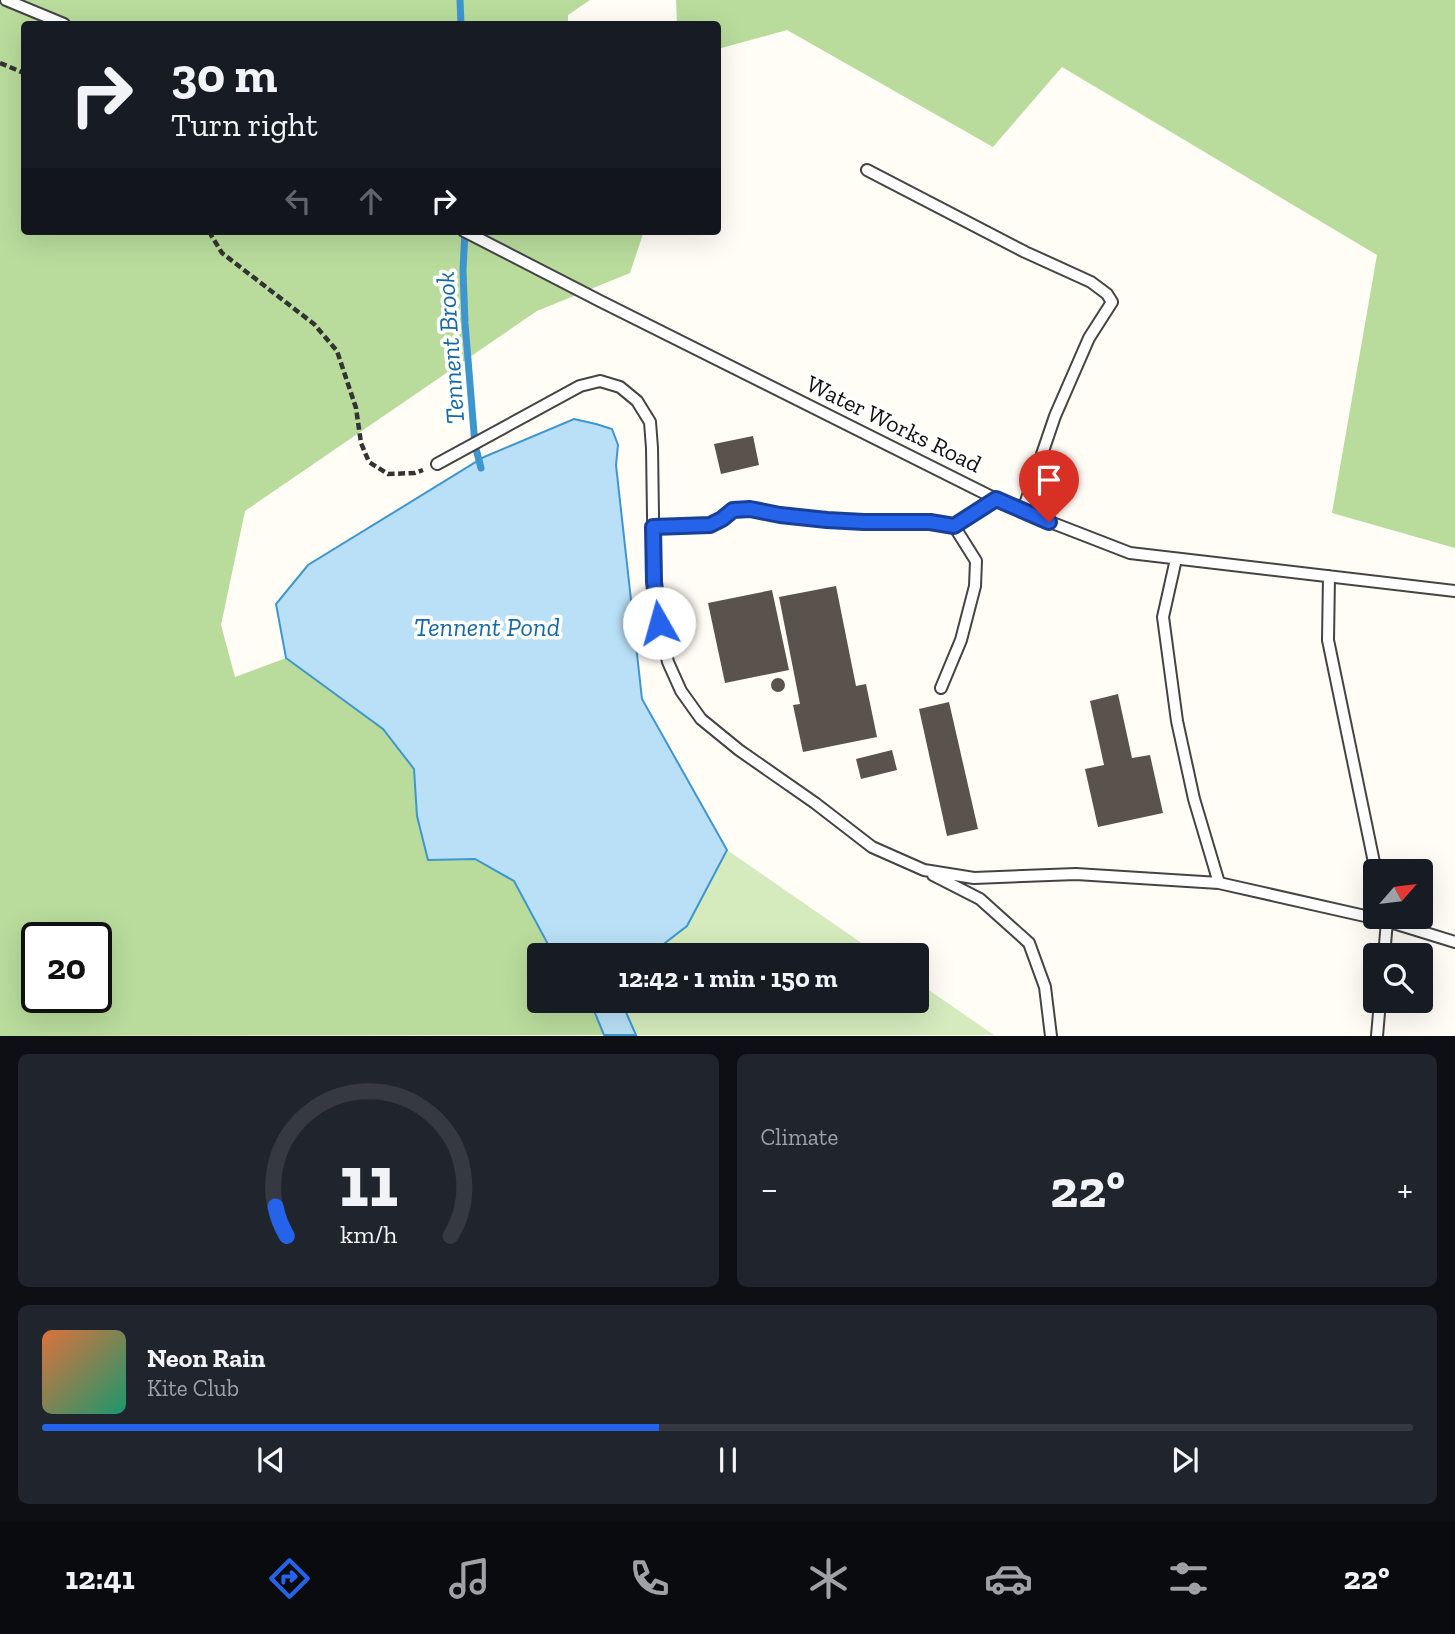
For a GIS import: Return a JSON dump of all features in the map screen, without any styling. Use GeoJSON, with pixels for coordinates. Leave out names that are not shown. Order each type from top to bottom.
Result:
{"type":"FeatureCollection","features":[{"type":"Feature","properties":{"kind":"lane"},"geometry":{"type":"LineString","coordinates":[[6,0],[57,21]]}},
{"type":"Feature","properties":{"kind":"lane"},"geometry":{"type":"LineString","coordinates":[[867,170],[1025,252],[1091,282],[1107,294],[1112,302],[1088,338],[1055,416],[1023,510]]}},
{"type":"Feature","properties":{"kind":"lane","name":"Water Works Road"},"geometry":{"type":"LineString","coordinates":[[472,235],[996,499],[1130,554],[1455,591]]}},
{"type":"Feature","properties":{"kind":"lane"},"geometry":{"type":"LineString","coordinates":[[437,464],[580,386],[600,381],[620,387],[637,401],[650,422],[654,582],[659,623],[668,662],[681,691],[701,719],[872,847],[980,899],[1029,943],[1045,987],[1051,1035]]}},
{"type":"Feature","properties":{"kind":"lane"},"geometry":{"type":"LineString","coordinates":[[653,527],[710,525],[733,510],[750,509],[827,520],[930,522],[954,526],[996,499]]}},
{"type":"Feature","properties":{"kind":"lane"},"geometry":{"type":"LineString","coordinates":[[941,688],[961,640],[975,586],[976,561],[954,526]]}},
{"type":"Feature","properties":{"kind":"lane"},"geometry":{"type":"LineString","coordinates":[[1176,559],[1164,617],[1177,721],[1194,799],[1219,883]]}},
{"type":"Feature","properties":{"kind":"lane"},"geometry":{"type":"LineString","coordinates":[[1329,576],[1328,640],[1373,859]]}},
{"type":"Feature","properties":{"kind":"lane"},"geometry":{"type":"LineString","coordinates":[[924,870],[974,878],[1076,874],[1219,883],[1363,914]]}},
{"type":"Feature","properties":{"kind":"lane"},"geometry":{"type":"LineString","coordinates":[[1417,929],[1455,942]]}},
{"type":"Feature","properties":{"kind":"lane"},"geometry":{"type":"LineString","coordinates":[[1377,1035],[1379,1013]]}},
{"type":"Feature","properties":{"kind":"path"},"geometry":{"type":"LineString","coordinates":[[0,63],[21,73]]}},
{"type":"Feature","properties":{"kind":"path"},"geometry":{"type":"LineString","coordinates":[[211,235],[222,253],[314,324],[338,351],[356,408],[361,443],[369,462],[388,474],[415,473],[437,464]]}},
{"type":"Feature","properties":{"kind":"green space"},"geometry":{"type":"Polygon","coordinates":[[[0,0],[590,0],[568,15],[568,21],[21,21],[21,235],[643,235],[630,273],[537,311],[245,511],[221,625],[235,677],[286,658],[383,729],[414,769],[417,816],[428,860],[475,859],[514,881],[547,943],[527,943],[527,1013],[595,1013],[604,1035],[0,1036],[0,0]]]}},
{"type":"Feature","properties":{"kind":"green space"},"geometry":{"type":"Polygon","coordinates":[[[676,0],[1455,0],[1455,548],[1332,513],[1377,255],[1062,67],[993,147],[787,30],[721,48],[721,21],[677,21],[676,0]]]}},
{"type":"Feature","properties":{"kind":"green space"},"geometry":{"type":"Polygon","coordinates":[[[727,850],[862,943],[664,943],[687,926],[727,850]]]}},
{"type":"Feature","properties":{"kind":"green space"},"geometry":{"type":"Polygon","coordinates":[[[929,990],[994,1035],[636,1035],[626,1013],[929,1013],[929,990]]]}},
{"type":"Feature","properties":{"kind":"water","name":"Tennent Pond"},"geometry":{"type":"Polygon","coordinates":[[[574,419],[612,429],[618,445],[616,465],[642,699],[727,850],[687,926],[665,943],[547,943],[514,881],[475,859],[428,860],[417,816],[414,769],[383,729],[286,658],[276,604],[308,565],[484,457],[574,419]]]}},
{"type":"Feature","properties":{"kind":"water"},"geometry":{"type":"Polygon","coordinates":[[[595,1013],[626,1013],[636,1035],[604,1035],[595,1013]]]}},
{"type":"Feature","properties":{"kind":"building"},"geometry":{"type":"Polygon","coordinates":[[[753,436],[759,465],[721,474],[714,444],[753,436]]]}},
{"type":"Feature","properties":{"kind":"building"},"geometry":{"type":"Polygon","coordinates":[[[836,586],[856,686],[866,684],[877,737],[803,752],[793,705],[800,704],[779,597],[836,586]]]}},
{"type":"Feature","properties":{"kind":"building"},"geometry":{"type":"Polygon","coordinates":[[[772,590],[789,670],[725,683],[708,603],[772,590]]]}},
{"type":"Feature","properties":{"kind":"building"},"geometry":{"type":"Polygon","coordinates":[[[778,678],[783,680],[783,690],[778,692],[773,690],[771,685],[773,680],[778,678]]]}},
{"type":"Feature","properties":{"kind":"building"},"geometry":{"type":"Polygon","coordinates":[[[1118,694],[1132,758],[1150,755],[1163,813],[1098,827],[1085,769],[1104,765],[1090,701],[1118,694]]]}},
{"type":"Feature","properties":{"kind":"building"},"geometry":{"type":"Polygon","coordinates":[[[949,702],[978,829],[947,836],[919,709],[949,702]]]}},
{"type":"Feature","properties":{"kind":"building"},"geometry":{"type":"Polygon","coordinates":[[[892,750],[897,770],[861,779],[856,759],[892,750]]]}},
{"type":"Feature","properties":{"kind":"waterway","name":"Tennent Brook"},"geometry":{"type":"LineString","coordinates":[[460,0],[461,21]]}},
{"type":"Feature","properties":{"kind":"waterway","name":"Tennent Brook"},"geometry":{"type":"LineString","coordinates":[[465,235],[465,323],[475,445],[481,468]]}},
{"type":"Feature","properties":{"kind":"route"},"geometry":{"type":"LineString","coordinates":[[659,623],[654,582],[653,527],[710,525],[733,510],[750,509],[827,520],[930,522],[954,526],[996,499],[1049,522]]}}]}
